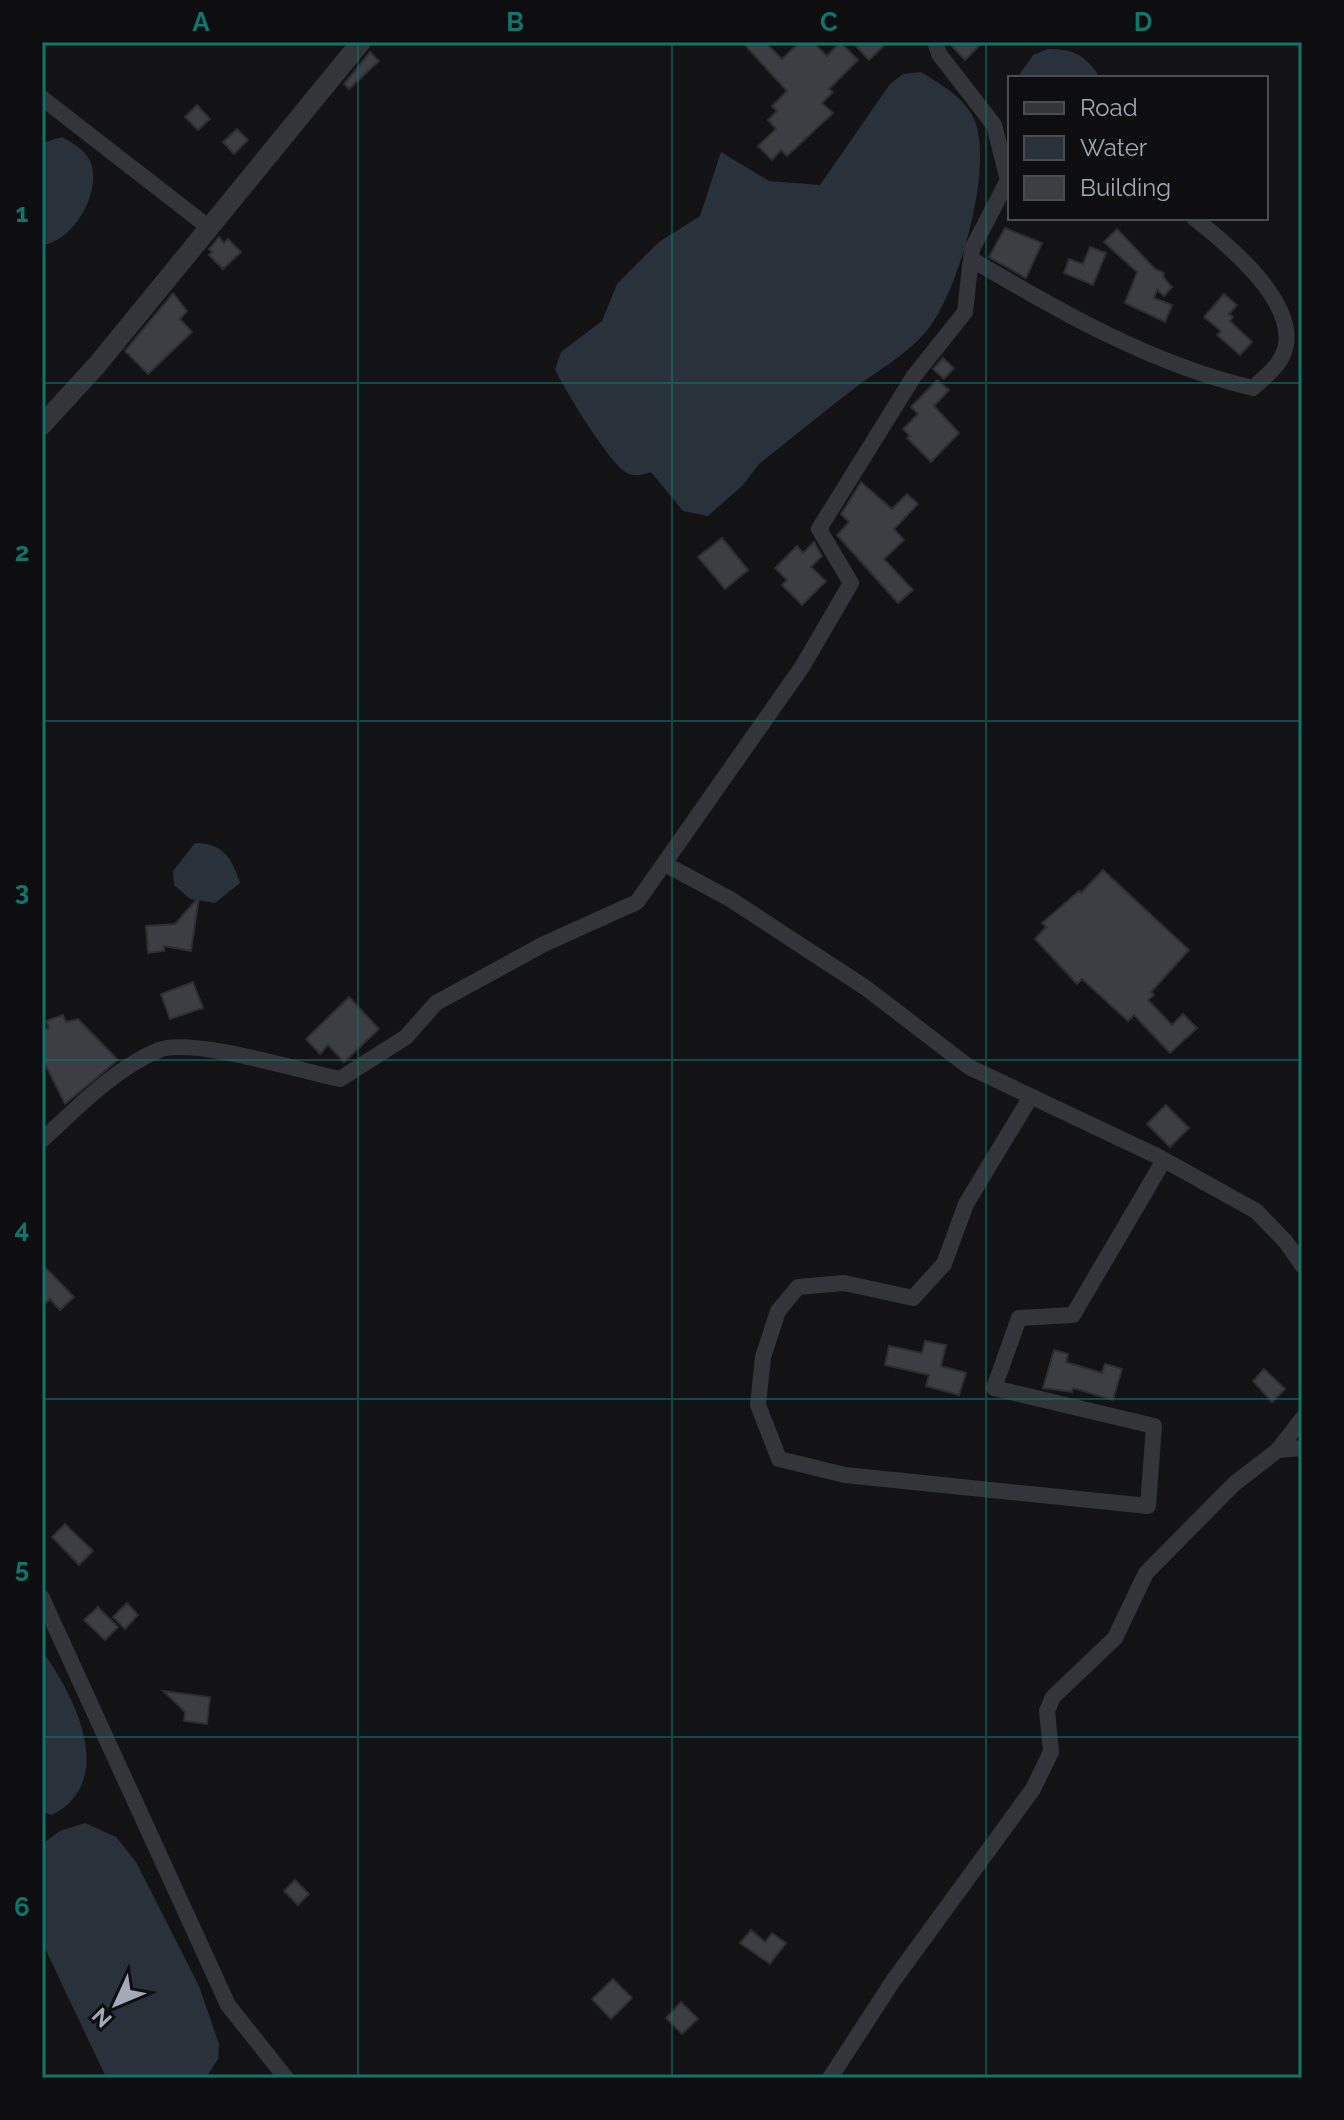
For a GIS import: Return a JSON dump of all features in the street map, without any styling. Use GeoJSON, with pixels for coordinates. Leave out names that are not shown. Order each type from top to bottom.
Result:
{"type":"FeatureCollection","features":[{"type":"Feature","properties":{"kind":"street"},"geometry":{"type":"LineString","coordinates":[[42,425],[97,365],[207,226],[361,42]]}},
{"type":"Feature","properties":{"kind":"street"},"geometry":{"type":"LineString","coordinates":[[42,1140],[96,1090],[161,1049],[207,1047],[340,1079],[406,1037],[436,1003],[542,945],[637,902],[802,667],[851,583],[819,529],[914,376],[965,312],[972,249],[1008,180],[1003,133],[939,54],[935,42]]}},
{"type":"Feature","properties":{"kind":"street"},"geometry":{"type":"LineString","coordinates":[[42,98],[207,226]]}},
{"type":"Feature","properties":{"kind":"street"},"geometry":{"type":"LineString","coordinates":[[971,259],[1037,298],[1148,353],[1203,377],[1253,388],[1277,366],[1287,343],[1277,301],[1233,248],[1197,220]]}},
{"type":"Feature","properties":{"kind":"street"},"geometry":{"type":"LineString","coordinates":[[665,864],[730,899],[866,988],[969,1067],[1164,1160],[1256,1211],[1286,1242],[1302,1265]]}},
{"type":"Feature","properties":{"kind":"street"},"geometry":{"type":"LineString","coordinates":[[1030,1098],[966,1204],[944,1264],[913,1298],[844,1283],[798,1287],[778,1311],[763,1357],[758,1405],[779,1459],[845,1475],[1148,1506],[1154,1426],[994,1388],[1019,1318],[1073,1315],[1164,1160]]}},
{"type":"Feature","properties":{"kind":"street"},"geometry":{"type":"LineString","coordinates":[[830,2078],[893,1981],[1033,1789],[1051,1752],[1047,1711],[1053,1697],[1115,1638],[1146,1573],[1234,1484],[1278,1450],[1302,1419]]}},
{"type":"Feature","properties":{"kind":"street"},"geometry":{"type":"LineString","coordinates":[[1278,1450],[1302,1448]]}},
{"type":"Feature","properties":{"kind":"street"},"geometry":{"type":"LineString","coordinates":[[42,1598],[228,2005],[286,2078]]}},
{"type":"Feature","properties":{"kind":"water"},"geometry":{"type":"Polygon","coordinates":[[[1048,49],[1064,50],[1082,57],[1097,76],[1018,76],[1033,55],[1048,49]]]}},
{"type":"Feature","properties":{"kind":"water"},"geometry":{"type":"Polygon","coordinates":[[[921,72],[950,90],[962,102],[972,115],[979,135],[980,161],[971,222],[963,253],[942,307],[916,342],[759,464],[743,485],[708,516],[683,511],[651,472],[639,475],[627,473],[609,455],[555,370],[561,352],[602,321],[617,284],[659,242],[700,216],[721,152],[769,181],[820,185],[890,84],[903,74],[921,72]]]}},
{"type":"Feature","properties":{"kind":"water"},"geometry":{"type":"Polygon","coordinates":[[[62,137],[88,157],[92,167],[92,191],[74,226],[55,241],[44,245],[42,143],[62,137]]]}},
{"type":"Feature","properties":{"kind":"water"},"geometry":{"type":"Polygon","coordinates":[[[195,843],[213,846],[225,854],[234,866],[240,883],[215,903],[190,899],[174,885],[173,871],[195,843]]]}},
{"type":"Feature","properties":{"kind":"water"},"geometry":{"type":"Polygon","coordinates":[[[42,1651],[67,1691],[77,1714],[87,1760],[83,1781],[72,1800],[52,1815],[42,1812],[42,1651]]]}},
{"type":"Feature","properties":{"kind":"water"},"geometry":{"type":"Polygon","coordinates":[[[85,1823],[116,1837],[136,1862],[199,1986],[219,2044],[218,2059],[206,2078],[105,2075],[42,1942],[42,1844],[60,1831],[85,1823]]]}},
{"type":"Feature","properties":{"kind":"building"},"geometry":{"type":"Polygon","coordinates":[[[742,42],[765,42],[782,59],[800,42],[813,42],[827,56],[840,42],[858,60],[829,89],[833,92],[822,103],[833,113],[787,156],[781,150],[772,160],[758,146],[776,129],[768,120],[777,111],[772,106],[787,91],[742,42]]]}},
{"type":"Feature","properties":{"kind":"building"},"geometry":{"type":"Polygon","coordinates":[[[852,42],[888,42],[869,60],[852,42]]]}},
{"type":"Feature","properties":{"kind":"building"},"geometry":{"type":"Polygon","coordinates":[[[948,42],[983,42],[965,60],[948,42]]]}},
{"type":"Feature","properties":{"kind":"building"},"geometry":{"type":"Polygon","coordinates":[[[370,52],[379,61],[349,89],[344,84],[370,52]]]}},
{"type":"Feature","properties":{"kind":"building"},"geometry":{"type":"Polygon","coordinates":[[[197,105],[210,119],[198,130],[185,117],[197,105]]]}},
{"type":"Feature","properties":{"kind":"building"},"geometry":{"type":"Polygon","coordinates":[[[237,129],[248,140],[234,154],[223,142],[237,129]]]}},
{"type":"Feature","properties":{"kind":"building"},"geometry":{"type":"Polygon","coordinates":[[[1005,228],[1042,243],[1026,278],[989,257],[1005,228]]]}},
{"type":"Feature","properties":{"kind":"building"},"geometry":{"type":"Polygon","coordinates":[[[1117,229],[1155,269],[1164,273],[1163,277],[1172,287],[1164,296],[1157,290],[1154,298],[1172,305],[1165,322],[1125,303],[1137,272],[1104,242],[1117,229]]]}},
{"type":"Feature","properties":{"kind":"building"},"geometry":{"type":"Polygon","coordinates":[[[219,237],[224,243],[228,239],[241,252],[223,269],[209,255],[212,252],[209,249],[219,237]]]}},
{"type":"Feature","properties":{"kind":"building"},"geometry":{"type":"Polygon","coordinates":[[[1090,247],[1106,253],[1093,285],[1064,273],[1069,259],[1083,264],[1090,247]]]}},
{"type":"Feature","properties":{"kind":"building"},"geometry":{"type":"Polygon","coordinates":[[[173,293],[187,311],[180,319],[192,332],[148,374],[125,351],[173,293]]]}},
{"type":"Feature","properties":{"kind":"building"},"geometry":{"type":"Polygon","coordinates":[[[1224,294],[1237,305],[1229,314],[1233,317],[1230,321],[1252,342],[1240,355],[1217,335],[1221,331],[1204,317],[1224,294]]]}},
{"type":"Feature","properties":{"kind":"building"},"geometry":{"type":"Polygon","coordinates":[[[943,358],[954,368],[944,379],[933,369],[943,358]]]}},
{"type":"Feature","properties":{"kind":"building"},"geometry":{"type":"Polygon","coordinates":[[[937,380],[949,390],[934,406],[959,433],[931,462],[907,438],[910,436],[903,429],[918,414],[911,407],[937,380]]]}},
{"type":"Feature","properties":{"kind":"building"},"geometry":{"type":"Polygon","coordinates":[[[861,482],[892,509],[907,494],[918,504],[894,529],[904,540],[884,559],[913,590],[898,603],[837,535],[849,522],[841,514],[861,482]]]}},
{"type":"Feature","properties":{"kind":"building"},"geometry":{"type":"Polygon","coordinates":[[[722,538],[748,570],[725,589],[698,557],[722,538]]]}},
{"type":"Feature","properties":{"kind":"building"},"geometry":{"type":"Polygon","coordinates":[[[814,542],[822,556],[811,567],[826,581],[802,605],[782,585],[787,580],[775,568],[797,546],[803,553],[814,542]]]}},
{"type":"Feature","properties":{"kind":"building"},"geometry":{"type":"Polygon","coordinates":[[[1103,870],[1189,950],[1151,992],[1154,995],[1148,1000],[1172,1025],[1183,1014],[1197,1028],[1170,1053],[1134,1015],[1128,1021],[1082,979],[1077,984],[1035,939],[1046,927],[1042,923],[1079,891],[1081,893],[1103,870]]]}},
{"type":"Feature","properties":{"kind":"building"},"geometry":{"type":"Polygon","coordinates":[[[199,897],[191,951],[164,946],[164,951],[148,953],[146,926],[175,924],[199,897]]]}},
{"type":"Feature","properties":{"kind":"building"},"geometry":{"type":"Polygon","coordinates":[[[193,982],[203,1008],[170,1019],[161,994],[193,982]]]}},
{"type":"Feature","properties":{"kind":"building"},"geometry":{"type":"Polygon","coordinates":[[[349,997],[379,1029],[344,1062],[328,1045],[320,1054],[306,1039],[349,997]]]}},
{"type":"Feature","properties":{"kind":"building"},"geometry":{"type":"Polygon","coordinates":[[[63,1015],[66,1022],[78,1019],[118,1060],[65,1104],[42,1058],[42,1031],[49,1028],[46,1021],[63,1015]]]}},
{"type":"Feature","properties":{"kind":"building"},"geometry":{"type":"Polygon","coordinates":[[[1166,1105],[1189,1128],[1170,1147],[1147,1124],[1166,1105]]]}},
{"type":"Feature","properties":{"kind":"building"},"geometry":{"type":"Polygon","coordinates":[[[42,1264],[74,1297],[60,1310],[50,1299],[42,1307],[42,1264]]]}},
{"type":"Feature","properties":{"kind":"building"},"geometry":{"type":"Polygon","coordinates":[[[925,1341],[946,1345],[941,1366],[966,1373],[959,1395],[926,1386],[929,1375],[885,1365],[889,1346],[922,1353],[925,1341]]]}},
{"type":"Feature","properties":{"kind":"building"},"geometry":{"type":"Polygon","coordinates":[[[1054,1350],[1068,1354],[1066,1362],[1102,1373],[1105,1364],[1122,1369],[1113,1400],[1073,1388],[1072,1392],[1043,1388],[1054,1350]]]}},
{"type":"Feature","properties":{"kind":"building"},"geometry":{"type":"Polygon","coordinates":[[[1264,1369],[1285,1389],[1272,1402],[1253,1381],[1264,1369]]]}},
{"type":"Feature","properties":{"kind":"building"},"geometry":{"type":"Polygon","coordinates":[[[65,1524],[93,1551],[79,1565],[52,1537],[65,1524]]]}},
{"type":"Feature","properties":{"kind":"building"},"geometry":{"type":"Polygon","coordinates":[[[127,1603],[138,1615],[125,1629],[113,1617],[127,1603]]]}},
{"type":"Feature","properties":{"kind":"building"},"geometry":{"type":"Polygon","coordinates":[[[98,1607],[118,1627],[105,1640],[84,1620],[98,1607]]]}},
{"type":"Feature","properties":{"kind":"building"},"geometry":{"type":"Polygon","coordinates":[[[163,1691],[210,1697],[207,1724],[184,1721],[185,1712],[163,1691]]]}},
{"type":"Feature","properties":{"kind":"building"},"geometry":{"type":"Polygon","coordinates":[[[295,1880],[309,1894],[298,1905],[284,1891],[295,1880]]]}},
{"type":"Feature","properties":{"kind":"building"},"geometry":{"type":"Polygon","coordinates":[[[751,1930],[765,1942],[772,1933],[786,1943],[770,1964],[740,1943],[751,1930]]]}},
{"type":"Feature","properties":{"kind":"building"},"geometry":{"type":"Polygon","coordinates":[[[613,1979],[632,1998],[611,2019],[592,1999],[613,1979]]]}},
{"type":"Feature","properties":{"kind":"building"},"geometry":{"type":"Polygon","coordinates":[[[681,2002],[698,2019],[682,2034],[666,2018],[681,2002]]]}}]}
